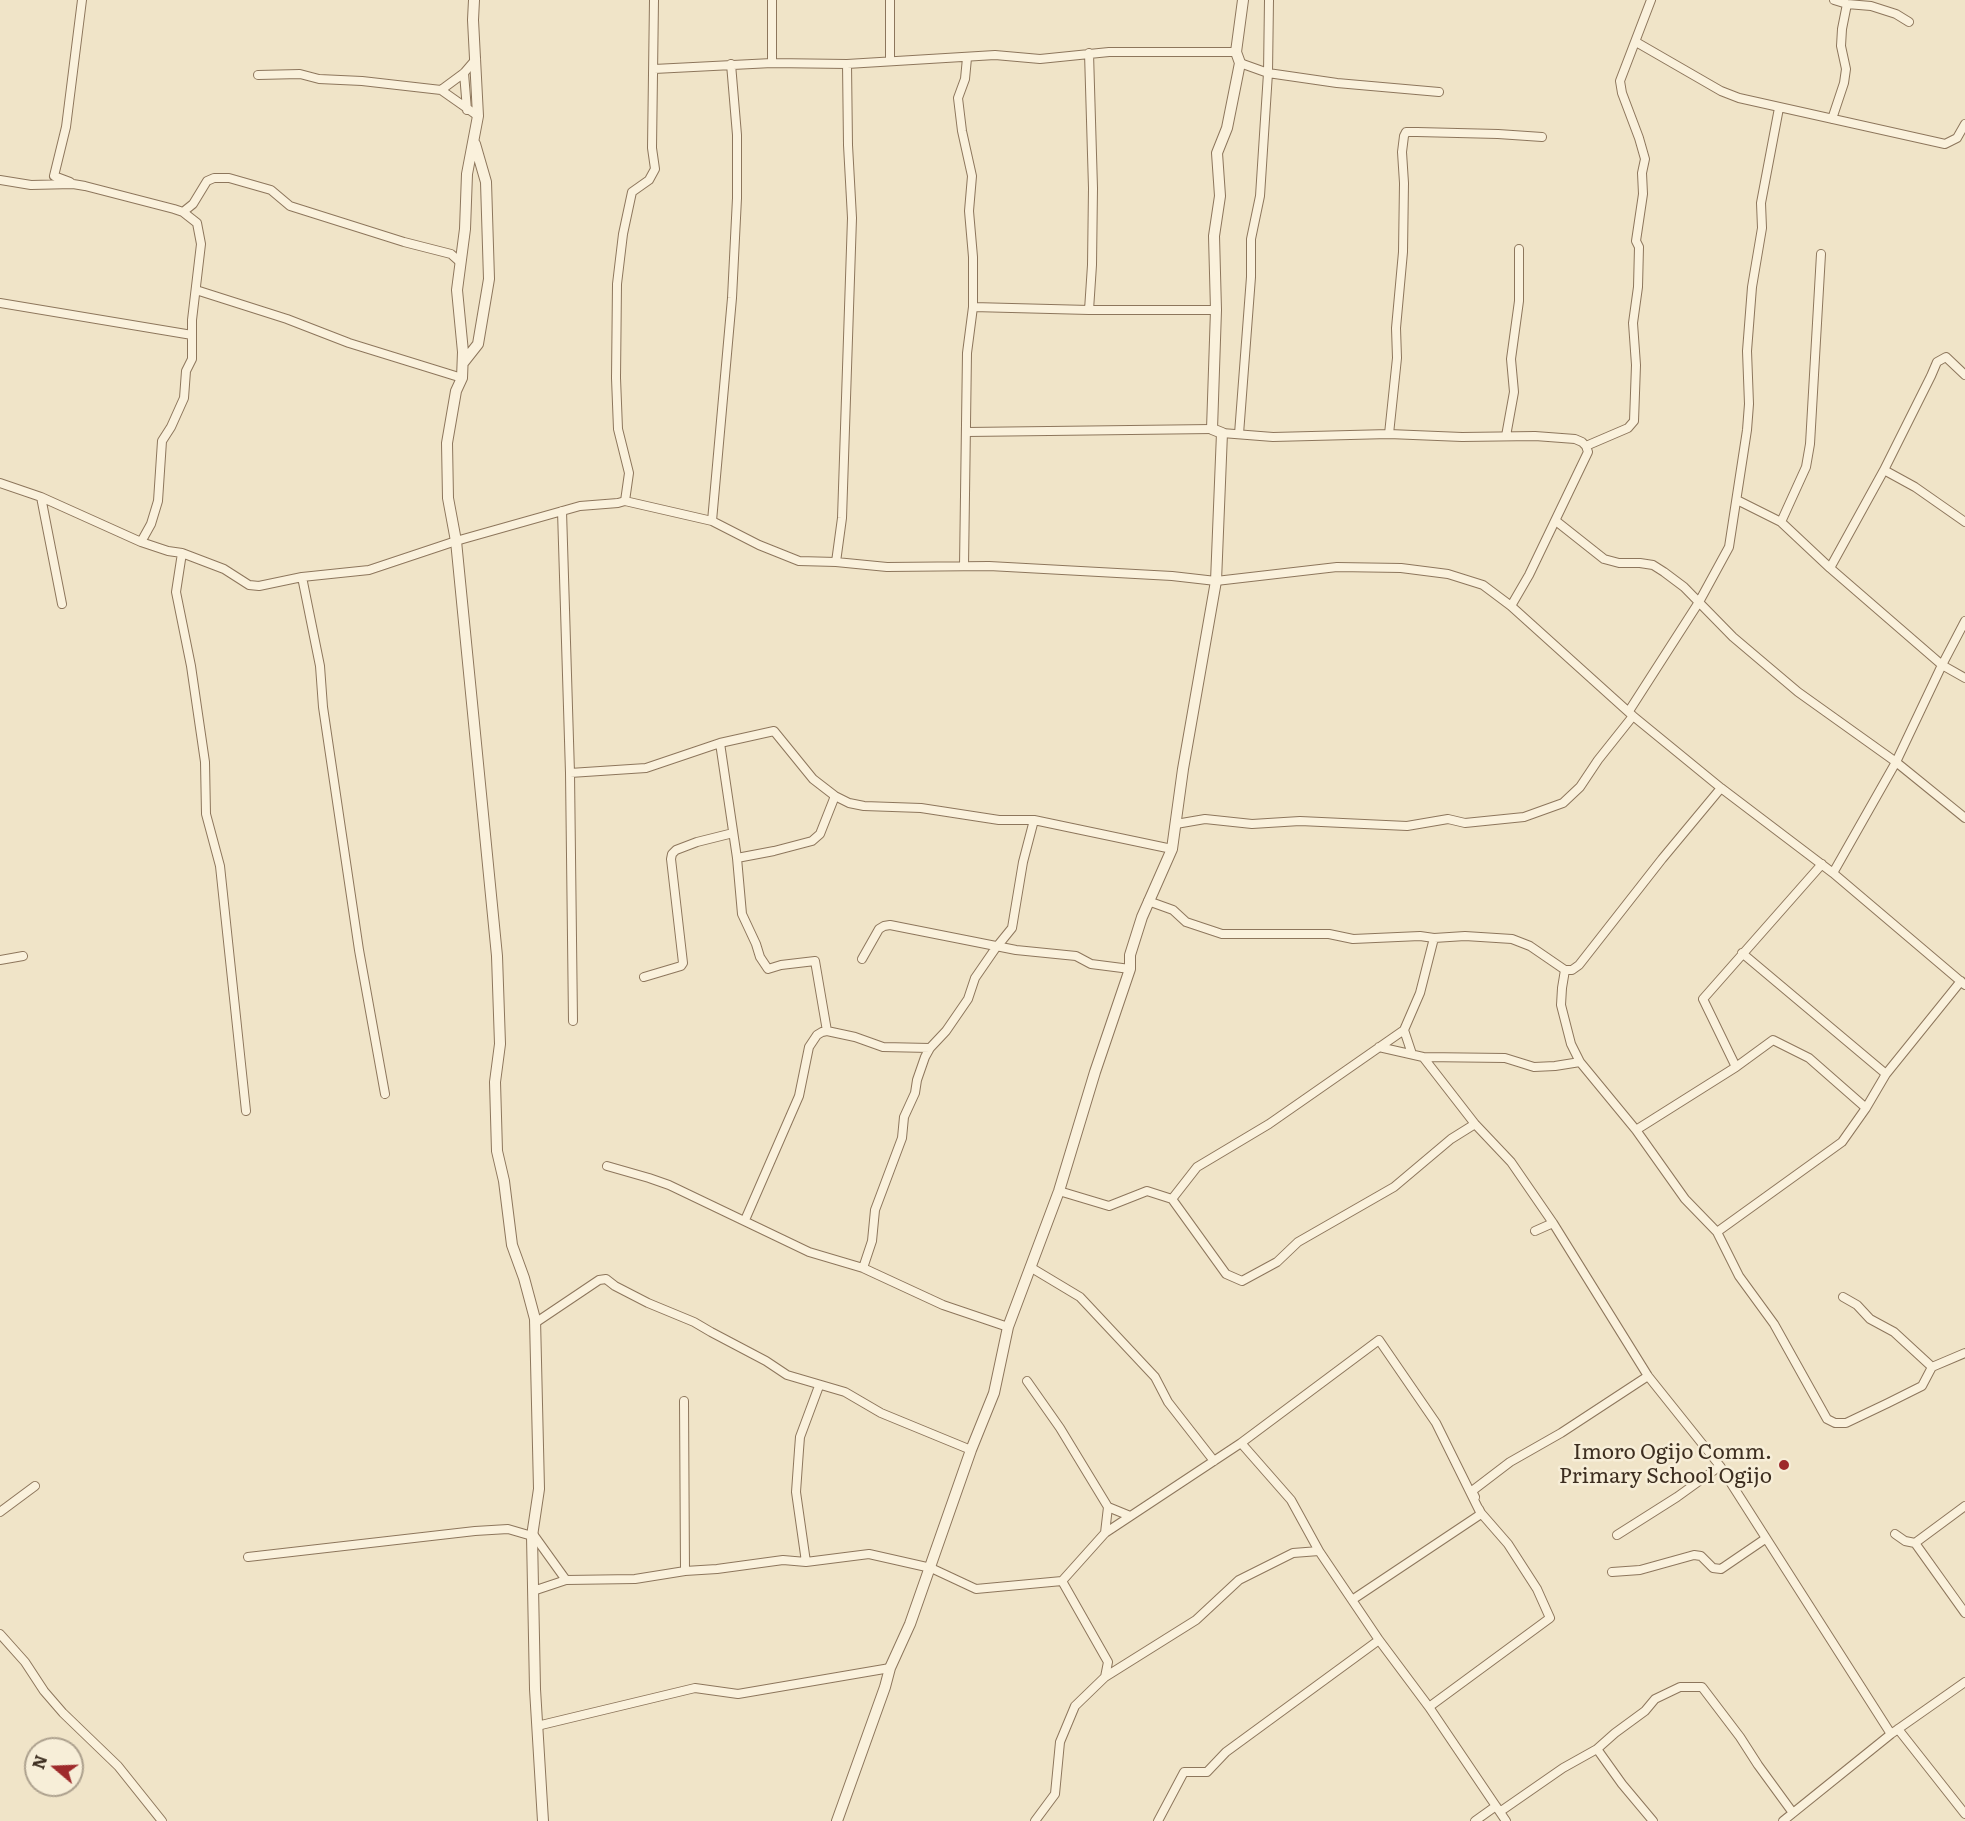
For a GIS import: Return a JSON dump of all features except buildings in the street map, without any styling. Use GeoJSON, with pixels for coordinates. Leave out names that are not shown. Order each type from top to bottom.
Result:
{"type":"FeatureCollection","features":[{"type":"Feature","properties":{"kind":"street"},"geometry":{"type":"LineString","coordinates":[[82,0],[66,127],[54,176],[73,184],[183,212],[197,223],[201,234],[192,320],[192,359],[186,371],[184,398],[162,441],[158,501],[151,524],[141,542]]}},
{"type":"Feature","properties":{"kind":"street"},"geometry":{"type":"LineString","coordinates":[[474,0],[478,116],[467,174],[465,229],[456,251],[460,262],[457,290],[462,378],[456,391],[447,444],[448,498],[456,541],[497,956],[500,1044],[495,1083],[497,1151],[504,1181],[512,1245],[524,1278],[535,1323],[539,1489],[532,1535],[537,1726],[543,1821]]}},
{"type":"Feature","properties":{"kind":"street"},"geometry":{"type":"LineString","coordinates":[[625,501],[629,472],[618,429],[617,284],[623,234],[632,192],[649,180],[655,169],[652,148],[654,0]]}},
{"type":"Feature","properties":{"kind":"street"},"geometry":{"type":"LineString","coordinates":[[771,0],[772,63]]}},
{"type":"Feature","properties":{"kind":"street"},"geometry":{"type":"LineString","coordinates":[[890,0],[890,61]]}},
{"type":"Feature","properties":{"kind":"street"},"geometry":{"type":"LineString","coordinates":[[837,1821],[890,1668],[910,1624],[971,1449],[994,1393],[1008,1327],[1059,1191],[1095,1072],[1130,969],[1130,955],[1148,901],[1172,849],[1216,581],[1217,431],[1214,236],[1220,196],[1217,153],[1227,128],[1240,63],[1236,51],[1243,0]]}},
{"type":"Feature","properties":{"kind":"street"},"geometry":{"type":"LineString","coordinates":[[1239,434],[1251,277],[1251,239],[1260,196],[1268,73],[1269,0]]}},
{"type":"Feature","properties":{"kind":"street"},"geometry":{"type":"LineString","coordinates":[[1586,446],[1628,428],[1634,421],[1636,365],[1633,322],[1640,247],[1636,241],[1643,194],[1641,173],[1645,159],[1620,81],[1651,0]]}},
{"type":"Feature","properties":{"kind":"street"},"geometry":{"type":"LineString","coordinates":[[1834,0],[1847,4],[1858,3],[1871,6],[1896,14],[1909,22]]}},
{"type":"Feature","properties":{"kind":"street"},"geometry":{"type":"LineString","coordinates":[[1832,119],[1844,83],[1846,69],[1841,46],[1847,4]]}},
{"type":"Feature","properties":{"kind":"street"},"geometry":{"type":"LineString","coordinates":[[1636,42],[1721,91],[1779,108],[1945,144],[1958,138],[1965,124]]}},
{"type":"Feature","properties":{"kind":"street"},"geometry":{"type":"LineString","coordinates":[[654,69],[731,64],[847,64],[995,55],[1040,59],[1089,53],[1236,51]]}},
{"type":"Feature","properties":{"kind":"street"},"geometry":{"type":"LineString","coordinates":[[1089,53],[1093,188],[1089,310]]}},
{"type":"Feature","properties":{"kind":"street"},"geometry":{"type":"LineString","coordinates":[[964,566],[967,353],[973,307],[973,257],[969,211],[972,176],[962,131],[958,98],[965,79],[967,58]]}},
{"type":"Feature","properties":{"kind":"street"},"geometry":{"type":"LineString","coordinates":[[441,90],[464,73],[476,59]]}},
{"type":"Feature","properties":{"kind":"street"},"geometry":{"type":"LineString","coordinates":[[1240,63],[1268,73],[1337,83],[1438,92]]}},
{"type":"Feature","properties":{"kind":"street"},"geometry":{"type":"LineString","coordinates":[[712,521],[732,298],[737,198],[737,135],[731,64]]}},
{"type":"Feature","properties":{"kind":"street"},"geometry":{"type":"LineString","coordinates":[[836,562],[842,518],[852,218],[847,64]]}},
{"type":"Feature","properties":{"kind":"street"},"geometry":{"type":"LineString","coordinates":[[464,73],[467,110]]}},
{"type":"Feature","properties":{"kind":"street"},"geometry":{"type":"LineString","coordinates":[[258,75],[300,74],[319,79],[362,81],[441,90],[478,116]]}},
{"type":"Feature","properties":{"kind":"street"},"geometry":{"type":"LineString","coordinates":[[1176,824],[1205,819],[1252,824],[1300,821],[1407,826],[1448,819],[1465,823],[1524,817],[1563,803],[1580,787],[1631,714],[1700,602],[1729,547],[1747,430],[1749,404],[1747,351],[1752,287],[1762,228],[1761,203],[1779,108]]}},
{"type":"Feature","properties":{"kind":"street"},"geometry":{"type":"LineString","coordinates":[[1389,434],[1397,358],[1396,328],[1403,252],[1402,152],[1406,132],[1542,137]]}},
{"type":"Feature","properties":{"kind":"street"},"geometry":{"type":"LineString","coordinates":[[462,363],[478,344],[489,279],[486,182],[474,139]]}},
{"type":"Feature","properties":{"kind":"street"},"geometry":{"type":"LineString","coordinates":[[183,212],[193,204],[207,181],[214,178],[229,178],[271,190],[290,206],[404,242],[456,251]]}},
{"type":"Feature","properties":{"kind":"street"},"geometry":{"type":"LineString","coordinates":[[0,180],[32,185],[73,184]]}},
{"type":"Feature","properties":{"kind":"street"},"geometry":{"type":"LineString","coordinates":[[1506,436],[1514,392],[1511,360],[1519,301],[1519,249]]}},
{"type":"Feature","properties":{"kind":"street"},"geometry":{"type":"LineString","coordinates":[[1781,522],[1806,467],[1810,444],[1821,254]]}},
{"type":"Feature","properties":{"kind":"street"},"geometry":{"type":"LineString","coordinates":[[196,290],[287,319],[349,343],[462,378]]}},
{"type":"Feature","properties":{"kind":"street"},"geometry":{"type":"LineString","coordinates":[[0,303],[192,335]]}},
{"type":"Feature","properties":{"kind":"street"},"geometry":{"type":"LineString","coordinates":[[973,307],[1216,310]]}},
{"type":"Feature","properties":{"kind":"street"},"geometry":{"type":"LineString","coordinates":[[1830,568],[1884,470],[1937,362],[1946,357],[1957,370],[1965,375]]}},
{"type":"Feature","properties":{"kind":"street"},"geometry":{"type":"LineString","coordinates":[[967,432],[1217,431],[1273,437],[1389,434],[1575,439],[1582,442],[1588,452],[1556,521],[1511,606]]}},
{"type":"Feature","properties":{"kind":"street"},"geometry":{"type":"LineString","coordinates":[[1884,470],[1915,487],[1965,522]]}},
{"type":"Feature","properties":{"kind":"street"},"geometry":{"type":"LineString","coordinates":[[0,483],[41,497],[141,542],[182,553],[224,569],[249,585],[259,586],[302,577],[369,570],[456,541],[580,506],[625,501],[712,521],[759,545],[799,561],[887,567],[989,566],[1172,576],[1216,581],[1337,567],[1401,568],[1448,574],[1483,585],[1511,606],[1631,714],[1721,788],[1822,864],[1963,983],[1886,1074],[1842,1142],[1717,1232]]}},
{"type":"Feature","properties":{"kind":"street"},"geometry":{"type":"LineString","coordinates":[[41,497],[62,604]]}},
{"type":"Feature","properties":{"kind":"street"},"geometry":{"type":"LineString","coordinates":[[1737,500],[1781,522],[1941,665],[1965,678]]}},
{"type":"Feature","properties":{"kind":"street"},"geometry":{"type":"LineString","coordinates":[[562,511],[570,774],[573,1021]]}},
{"type":"Feature","properties":{"kind":"street"},"geometry":{"type":"LineString","coordinates":[[1556,521],[1604,559],[1619,563],[1653,565],[1678,582],[1733,637],[1798,692],[1896,762],[1965,818]]}},
{"type":"Feature","properties":{"kind":"street"},"geometry":{"type":"LineString","coordinates":[[182,553],[176,592],[191,666],[196,715],[205,762],[206,814],[220,866],[246,1111]]}},
{"type":"Feature","properties":{"kind":"street"},"geometry":{"type":"LineString","coordinates":[[302,577],[320,666],[323,707],[358,938],[385,1094]]}},
{"type":"Feature","properties":{"kind":"street"},"geometry":{"type":"LineString","coordinates":[[1833,873],[1896,762],[1941,665],[1965,621]]}},
{"type":"Feature","properties":{"kind":"street"},"geometry":{"type":"LineString","coordinates":[[570,774],[645,768],[720,743],[774,732],[813,779],[835,796],[849,803],[864,806],[921,808],[999,820],[1034,820],[1172,849]]}},
{"type":"Feature","properties":{"kind":"street"},"geometry":{"type":"LineString","coordinates":[[720,743],[737,858],[742,914],[760,957],[768,969],[815,961],[827,1031]]}},
{"type":"Feature","properties":{"kind":"street"},"geometry":{"type":"LineString","coordinates":[[1148,901],[1173,910],[1186,922],[1222,934],[1329,934],[1353,939],[1465,936],[1512,939],[1530,946],[1565,970],[1572,969],[1579,965],[1721,788]]}},
{"type":"Feature","properties":{"kind":"street"},"geometry":{"type":"LineString","coordinates":[[737,858],[812,841],[820,834],[835,796]]}},
{"type":"Feature","properties":{"kind":"street"},"geometry":{"type":"LineString","coordinates":[[863,1268],[872,1241],[875,1210],[902,1138],[904,1117],[915,1093],[920,1070],[930,1048],[946,1031],[968,999],[975,978],[1012,928],[1023,862],[1034,820]]}},
{"type":"Feature","properties":{"kind":"street"},"geometry":{"type":"LineString","coordinates":[[644,977],[681,966],[683,963],[672,854],[676,850],[698,842],[733,833]]}},
{"type":"Feature","properties":{"kind":"street"},"geometry":{"type":"LineString","coordinates":[[1736,1067],[1703,999],[1822,864]]}},
{"type":"Feature","properties":{"kind":"street"},"geometry":{"type":"LineString","coordinates":[[862,959],[879,929],[890,925],[998,946],[1076,956],[1091,964],[1130,969]]}},
{"type":"Feature","properties":{"kind":"street"},"geometry":{"type":"LineString","coordinates":[[1173,1199],[1197,1167],[1269,1124],[1404,1030],[1420,993],[1434,938]]}},
{"type":"Feature","properties":{"kind":"street"},"geometry":{"type":"LineString","coordinates":[[1742,954],[1886,1074]]}},
{"type":"Feature","properties":{"kind":"street"},"geometry":{"type":"LineString","coordinates":[[0,960],[23,956]]}},
{"type":"Feature","properties":{"kind":"street"},"geometry":{"type":"LineString","coordinates":[[1565,970],[1561,1005],[1571,1044],[1580,1062],[1636,1130],[1685,1199],[1717,1232],[1739,1276],[1774,1324],[1827,1419],[1835,1423],[1846,1423],[1922,1386],[1932,1367],[1965,1353]]}},
{"type":"Feature","properties":{"kind":"street"},"geometry":{"type":"LineString","coordinates":[[1404,1030],[1412,1054]]}},
{"type":"Feature","properties":{"kind":"street"},"geometry":{"type":"LineString","coordinates":[[745,1221],[799,1096],[809,1047],[817,1035],[827,1031],[855,1037],[883,1047],[930,1048]]}},
{"type":"Feature","properties":{"kind":"street"},"geometry":{"type":"LineString","coordinates":[[1636,1130],[1736,1067],[1773,1040],[1809,1058],[1866,1108]]}},
{"type":"Feature","properties":{"kind":"street"},"geometry":{"type":"LineString","coordinates":[[1379,1047],[1423,1057],[1505,1058],[1534,1067],[1580,1062]]}},
{"type":"Feature","properties":{"kind":"street"},"geometry":{"type":"LineString","coordinates":[[1423,1057],[1475,1124],[1511,1162],[1553,1222],[1648,1376],[1719,1466],[1765,1539],[1895,1732],[1965,1814]]}},
{"type":"Feature","properties":{"kind":"street"},"geometry":{"type":"LineString","coordinates":[[1059,1191],[1109,1206],[1147,1191],[1173,1199],[1226,1274],[1242,1281],[1277,1262],[1298,1242],[1394,1187],[1451,1139],[1475,1124]]}},
{"type":"Feature","properties":{"kind":"street"},"geometry":{"type":"LineString","coordinates":[[607,1166],[669,1185],[808,1252],[863,1268],[943,1305],[1008,1327]]}},
{"type":"Feature","properties":{"kind":"street"},"geometry":{"type":"LineString","coordinates":[[1535,1232],[1553,1222]]}},
{"type":"Feature","properties":{"kind":"street"},"geometry":{"type":"LineString","coordinates":[[1030,1267],[1080,1297],[1118,1337],[1155,1377],[1168,1402],[1214,1461]]}},
{"type":"Feature","properties":{"kind":"street"},"geometry":{"type":"LineString","coordinates":[[535,1323],[599,1280],[606,1279],[648,1303],[694,1322],[742,1350],[766,1360],[787,1375],[845,1392],[880,1413],[971,1449]]}},
{"type":"Feature","properties":{"kind":"street"},"geometry":{"type":"LineString","coordinates":[[1843,1297],[1857,1305],[1870,1319],[1894,1332],[1932,1367]]}},
{"type":"Feature","properties":{"kind":"street"},"geometry":{"type":"LineString","coordinates":[[533,1591],[566,1580],[635,1579],[783,1560],[806,1562],[869,1554],[931,1568],[976,1589],[1062,1581],[1105,1533],[1241,1443],[1379,1340],[1436,1423],[1481,1514],[1352,1600]]}},
{"type":"Feature","properties":{"kind":"street"},"geometry":{"type":"LineString","coordinates":[[1429,1707],[1550,1617],[1537,1589],[1508,1544],[1481,1513],[1472,1491],[1510,1462],[1561,1433],[1648,1376]]}},
{"type":"Feature","properties":{"kind":"street"},"geometry":{"type":"LineString","coordinates":[[1027,1381],[1060,1428],[1108,1507],[1130,1516]]}},
{"type":"Feature","properties":{"kind":"street"},"geometry":{"type":"LineString","coordinates":[[806,1562],[796,1492],[799,1450],[800,1437],[819,1386]]}},
{"type":"Feature","properties":{"kind":"street"},"geometry":{"type":"LineString","coordinates":[[684,1401],[685,1571]]}},
{"type":"Feature","properties":{"kind":"street"},"geometry":{"type":"LineString","coordinates":[[1241,1443],[1291,1500],[1319,1551],[1506,1821]]}},
{"type":"Feature","properties":{"kind":"street"},"geometry":{"type":"LineString","coordinates":[[1617,1535],[1677,1497],[1719,1466]]}},
{"type":"Feature","properties":{"kind":"street"},"geometry":{"type":"LineString","coordinates":[[0,1512],[35,1486]]}},
{"type":"Feature","properties":{"kind":"street"},"geometry":{"type":"LineString","coordinates":[[1915,1543],[1965,1506]]}},
{"type":"Feature","properties":{"kind":"street"},"geometry":{"type":"LineString","coordinates":[[1105,1533],[1108,1507]]}},
{"type":"Feature","properties":{"kind":"street"},"geometry":{"type":"LineString","coordinates":[[248,1557],[508,1529],[532,1535],[566,1580]]}},
{"type":"Feature","properties":{"kind":"street"},"geometry":{"type":"LineString","coordinates":[[1895,1534],[1905,1541],[1915,1543],[1965,1613]]}},
{"type":"Feature","properties":{"kind":"street"},"geometry":{"type":"LineString","coordinates":[[1612,1572],[1640,1570],[1694,1555],[1701,1556],[1713,1568],[1721,1569],[1765,1539]]}},
{"type":"Feature","properties":{"kind":"street"},"geometry":{"type":"LineString","coordinates":[[1035,1821],[1055,1794],[1060,1742],[1075,1706],[1105,1677],[1196,1620],[1239,1580],[1293,1553],[1319,1551]]}},
{"type":"Feature","properties":{"kind":"street"},"geometry":{"type":"LineString","coordinates":[[1062,1581],[1108,1662],[1105,1677]]}},
{"type":"Feature","properties":{"kind":"street"},"geometry":{"type":"LineString","coordinates":[[0,1634],[35,1675],[44,1691],[63,1713],[118,1766],[162,1821]]}},
{"type":"Feature","properties":{"kind":"street"},"geometry":{"type":"LineString","coordinates":[[1158,1821],[1184,1772],[1207,1772],[1226,1752],[1379,1640]]}},
{"type":"Feature","properties":{"kind":"street"},"geometry":{"type":"LineString","coordinates":[[537,1726],[695,1688],[738,1694],[890,1668]]}},
{"type":"Feature","properties":{"kind":"street"},"geometry":{"type":"LineString","coordinates":[[1783,1821],[1895,1732],[1965,1682]]}},
{"type":"Feature","properties":{"kind":"street"},"geometry":{"type":"LineString","coordinates":[[1475,1821],[1597,1749],[1645,1711],[1654,1699],[1680,1687],[1702,1687],[1793,1813]]}},
{"type":"Feature","properties":{"kind":"street"},"geometry":{"type":"LineString","coordinates":[[1597,1749],[1653,1821]]}},
{"type":"Feature","properties":{"kind":"place","name":"Imoro Ogijo Comm. Primary School Ogijo"},"geometry":{"type":"Point","coordinates":[1784,1465]}}]}
